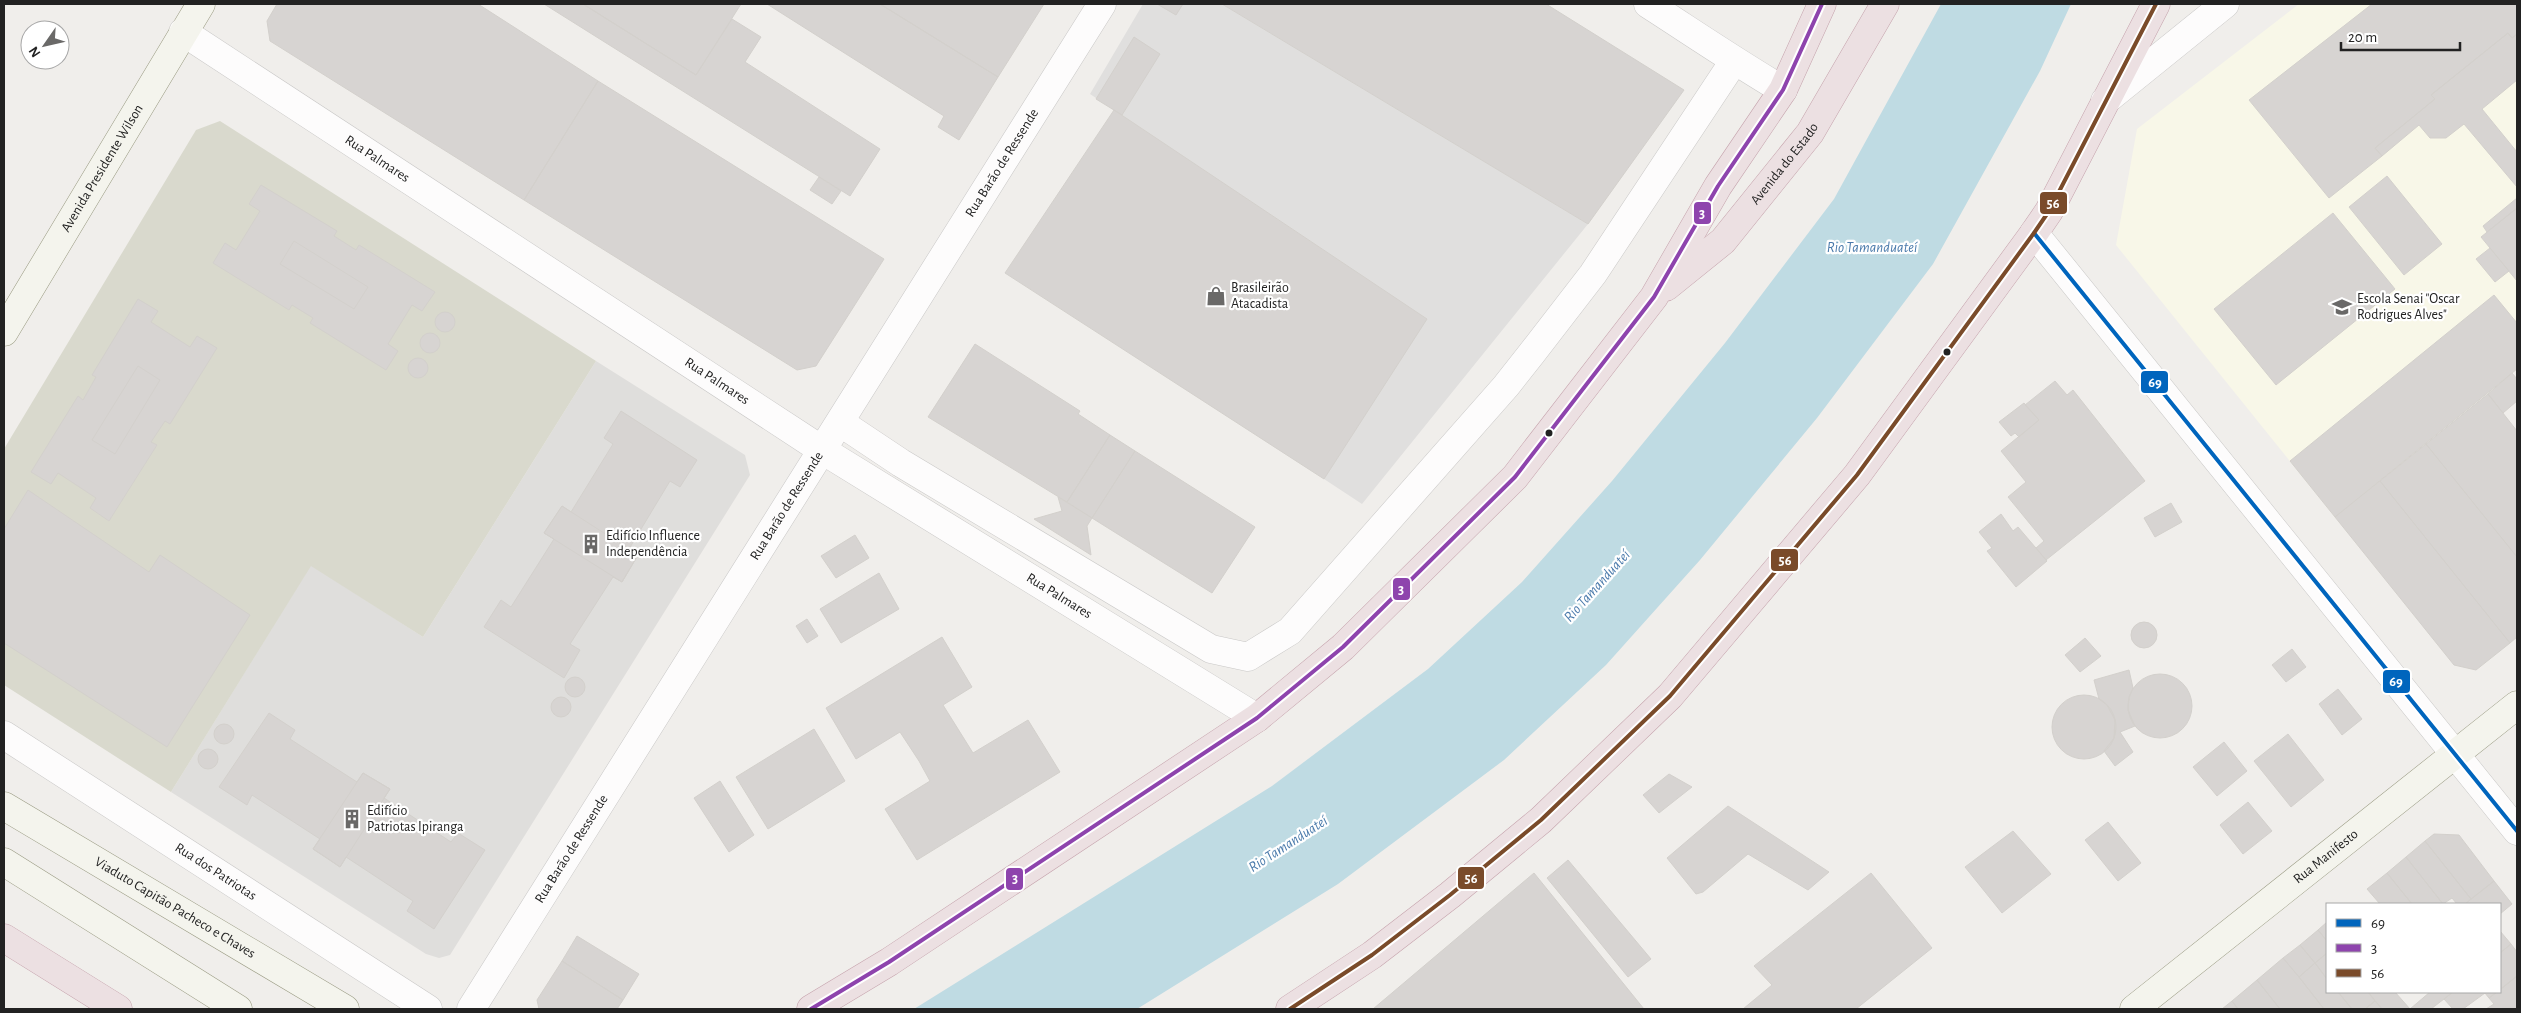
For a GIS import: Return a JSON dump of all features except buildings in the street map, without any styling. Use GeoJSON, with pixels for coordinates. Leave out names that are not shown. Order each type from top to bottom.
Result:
{"type":"FeatureCollection","features":[{"type":"Feature","properties":{"kind":"highway","name":"Avenida do Estado"},"geometry":{"type":"LineString","coordinates":[[811,1009],[888,962],[1257,718],[1342,647],[1515,477],[1654,297],[1718,186],[1783,90],[1822,4]]}},
{"type":"Feature","properties":{"kind":"highway","name":"Avenida do Estado"},"geometry":{"type":"LineString","coordinates":[[1654,297],[1723,241],[1810,133],[1885,4]]}},
{"type":"Feature","properties":{"kind":"highway"},"geometry":{"type":"LineString","coordinates":[[1290,1009],[1372,955],[1458,889],[1541,820],[1670,696],[1857,474],[2034,233],[2049,211],[2156,4]]}},
{"type":"Feature","properties":{"kind":"highway"},"geometry":{"type":"LineString","coordinates":[[4,938],[118,1009]]}},
{"type":"Feature","properties":{"kind":"main road","name":"Avenida Presidente Wilson"},"geometry":{"type":"LineString","coordinates":[[4,332],[201,4]]}},
{"type":"Feature","properties":{"kind":"main road","name":"Rua Manifesto"},"geometry":{"type":"LineString","coordinates":[[2134,1009],[2517,705]]}},
{"type":"Feature","properties":{"kind":"main road","name":"Viaduto Capitão Pacheco e Chaves"},"geometry":{"type":"LineString","coordinates":[[4,806],[346,1009]]}},
{"type":"Feature","properties":{"kind":"main road"},"geometry":{"type":"LineString","coordinates":[[4,862],[238,1009]]}},
{"type":"Feature","properties":{"kind":"street","name":"Rua Barão de Ressende"},"geometry":{"type":"LineString","coordinates":[[471,1009],[822,450],[841,423],[1102,4]]}},
{"type":"Feature","properties":{"kind":"street"},"geometry":{"type":"LineString","coordinates":[[1648,4],[1714,46],[1734,62],[1783,90]]}},
{"type":"Feature","properties":{"kind":"street"},"geometry":{"type":"LineString","coordinates":[[2105,101],[2225,4]]}},
{"type":"Feature","properties":{"kind":"street","name":"Rua Palmares"},"geometry":{"type":"LineString","coordinates":[[183,32],[822,450],[1257,718]]}},
{"type":"Feature","properties":{"kind":"street"},"geometry":{"type":"LineString","coordinates":[[841,423],[901,463],[1211,649],[1248,656],[1290,632],[1506,386],[1593,274],[1734,62]]}},
{"type":"Feature","properties":{"kind":"street"},"geometry":{"type":"LineString","coordinates":[[2034,233],[2517,831]]}},
{"type":"Feature","properties":{"kind":"street","name":"Rua dos Patriotas"},"geometry":{"type":"LineString","coordinates":[[4,735],[428,1009]]}},
{"type":"Feature","properties":{"kind":"shaded area"},"geometry":{"type":"Polygon","coordinates":[[[1143,4],[1222,4],[1588,224],[1362,504],[1324,479],[1426,319],[1090,94],[1143,4]]]}},
{"type":"Feature","properties":{"kind":"shaded area","name":"Escola Senai \"Oscar Rodrigues Alves\""},"geometry":{"type":"Polygon","coordinates":[[[2299,4],[2517,4],[2517,369],[2335,517],[2116,245],[2137,129],[2299,4]]]}},
{"type":"Feature","properties":{"kind":"shaded area"},"geometry":{"type":"Polygon","coordinates":[[[220,121],[596,361],[423,637],[311,566],[171,792],[4,685],[4,449],[196,130],[220,121]]]}},
{"type":"Feature","properties":{"kind":"shaded area"},"geometry":{"type":"Polygon","coordinates":[[[596,361],[745,455],[750,475],[450,955],[439,958],[426,954],[171,792],[311,565],[423,637],[596,361]]]}},
{"type":"Feature","properties":{"kind":"water","name":"Rio Tamanduateí"},"geometry":{"type":"Polygon","coordinates":[[[1941,4],[2071,4],[2040,71],[1933,264],[1817,418],[1700,560],[1606,665],[1504,760],[1338,884],[1137,1009],[914,1009],[1272,786],[1428,669],[1522,582],[1612,481],[1725,343],[1834,199],[1941,4]]]}},
{"type":"Feature","properties":{"kind":"transit line","name":"3"},"geometry":{"type":"LineString","coordinates":[[811,1009],[889,962],[1257,718],[1343,647],[1515,477],[1654,297],[1718,186],[1783,90],[1822,4]]}},
{"type":"Feature","properties":{"kind":"transit line","name":"56"},"geometry":{"type":"LineString","coordinates":[[1290,1009],[1372,955],[1450,895],[1541,820],[1670,696],[1857,475],[2034,233],[2049,211],[2156,4]]}},
{"type":"Feature","properties":{"kind":"transit line","name":"69"},"geometry":{"type":"LineString","coordinates":[[2034,233],[2517,831]]}},
{"type":"Feature","properties":{"kind":"place","name":"Brasileirão Atacadista"},"geometry":{"type":"Point","coordinates":[1216,296]}},
{"type":"Feature","properties":{"kind":"place","name":"Escola Senai \"Oscar Rodrigues Alves\""},"geometry":{"type":"Point","coordinates":[2342,307]}},
{"type":"Feature","properties":{"kind":"place","name":"Edifício Influence Independência"},"geometry":{"type":"Point","coordinates":[591,544]}},
{"type":"Feature","properties":{"kind":"place","name":"Edifício Patriotas Ipiranga"},"geometry":{"type":"Point","coordinates":[352,819]}}]}
